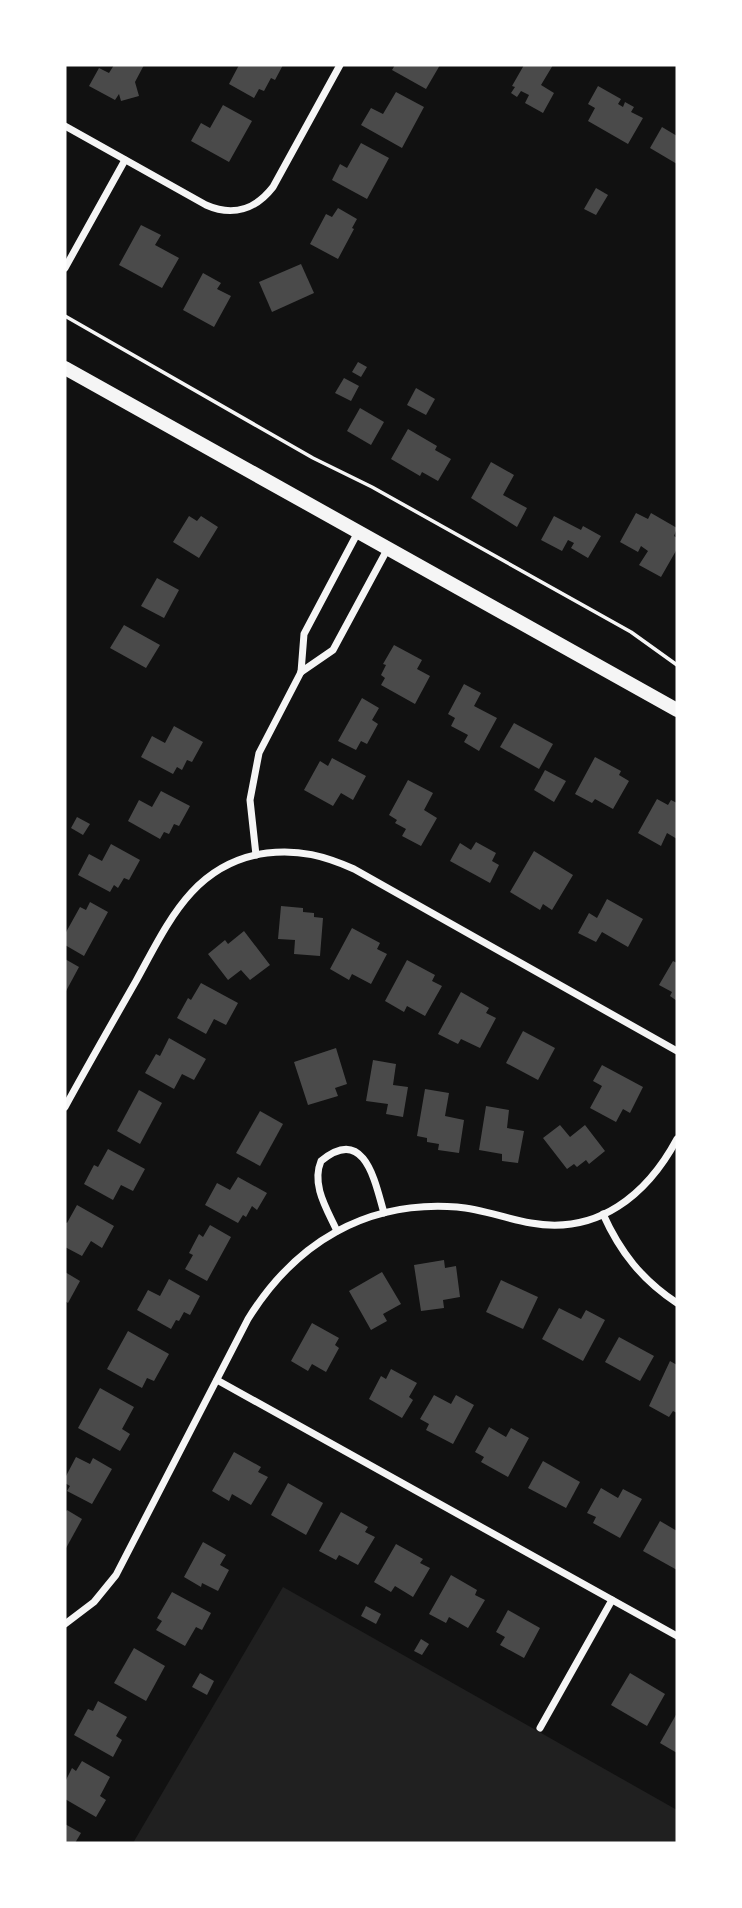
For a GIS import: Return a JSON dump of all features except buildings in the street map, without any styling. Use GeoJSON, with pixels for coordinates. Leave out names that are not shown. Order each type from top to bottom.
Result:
{"type":"FeatureCollection","features":[{"type":"Feature","properties":{"kind":"main road"},"geometry":{"type":"LineString","coordinates":[[65,368],[677,710]]}},
{"type":"Feature","properties":{"kind":"street"},"geometry":{"type":"LineString","coordinates":[[65,126],[215,209],[228,211],[250,208],[273,187],[341,65]]}},
{"type":"Feature","properties":{"kind":"street"},"geometry":{"type":"LineString","coordinates":[[65,268],[125,160]]}},
{"type":"Feature","properties":{"kind":"street"},"geometry":{"type":"LineString","coordinates":[[256,855],[250,800],[253,777],[265,738],[300,672],[304,634],[358,532]]}},
{"type":"Feature","properties":{"kind":"street"},"geometry":{"type":"LineString","coordinates":[[300,672],[333,650],[388,548]]}},
{"type":"Feature","properties":{"kind":"street"},"geometry":{"type":"LineString","coordinates":[[65,1107],[183,902],[213,872],[238,859],[256,855],[299,852],[318,855],[354,869],[677,1051]]}},
{"type":"Feature","properties":{"kind":"street"},"geometry":{"type":"LineString","coordinates":[[65,1624],[94,1602],[116,1574],[248,1319],[274,1280],[293,1261],[337,1231],[384,1213],[428,1207],[461,1207],[532,1223],[554,1225],[583,1221],[603,1214],[635,1195],[652,1179],[677,1139]]}},
{"type":"Feature","properties":{"kind":"street"},"geometry":{"type":"LineString","coordinates":[[337,1231],[318,1186],[317,1177],[321,1161],[335,1151],[352,1151],[366,1160],[371,1167],[384,1213]]}},
{"type":"Feature","properties":{"kind":"street"},"geometry":{"type":"LineString","coordinates":[[603,1214],[619,1248],[630,1262],[655,1287],[677,1303]]}},
{"type":"Feature","properties":{"kind":"street"},"geometry":{"type":"LineString","coordinates":[[217,1380],[677,1636]]}},
{"type":"Feature","properties":{"kind":"street"},"geometry":{"type":"LineString","coordinates":[[540,1728],[612,1600]]}},
{"type":"Feature","properties":{"kind":"path"},"geometry":{"type":"LineString","coordinates":[[65,316],[313,458],[372,487],[631,632],[677,665]]}},
{"type":"Feature","properties":{"kind":"shaded area"},"geometry":{"type":"Polygon","coordinates":[[[283,1587],[677,1810],[677,1843],[133,1843],[283,1587]]]}}]}
